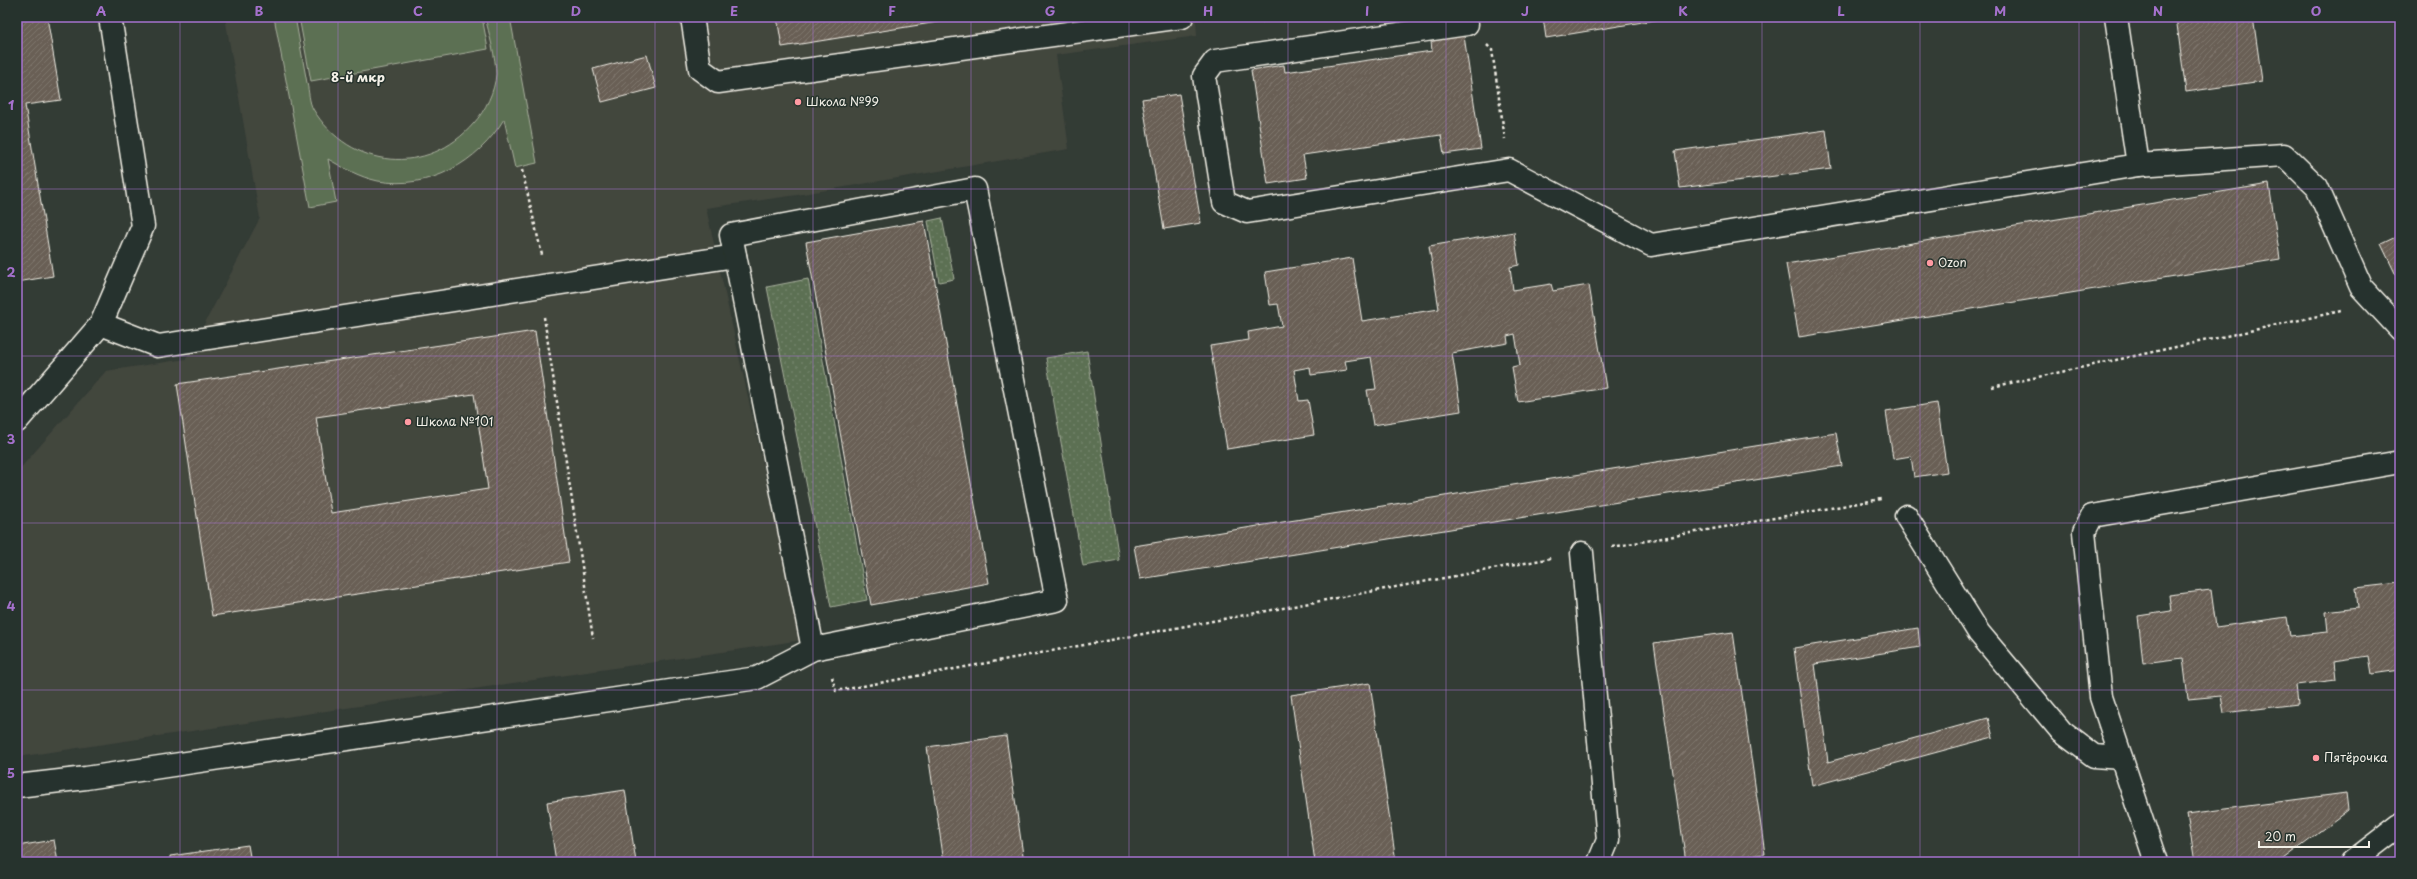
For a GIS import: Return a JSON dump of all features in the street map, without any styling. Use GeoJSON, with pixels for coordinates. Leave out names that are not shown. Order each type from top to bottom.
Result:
{"type":"FeatureCollection","features":[{"type":"Feature","properties":{"kind":"lane"},"geometry":{"type":"LineString","coordinates":[[17,421],[101,324],[143,226],[110,17]]}},
{"type":"Feature","properties":{"kind":"lane"},"geometry":{"type":"LineString","coordinates":[[692,17],[700,69],[718,82],[1182,17]]}},
{"type":"Feature","properties":{"kind":"lane"},"geometry":{"type":"LineString","coordinates":[[2116,17],[2138,165]]}},
{"type":"Feature","properties":{"kind":"lane"},"geometry":{"type":"LineString","coordinates":[[1468,24],[1216,61],[1204,76],[1224,202],[1247,212],[1509,170],[1651,245],[2138,165],[2284,156],[2317,187],[2361,287],[2400,329]]}},
{"type":"Feature","properties":{"kind":"lane"},"geometry":{"type":"LineString","coordinates":[[17,786],[102,776],[757,678],[819,648],[1057,600],[976,189],[731,235],[819,648]]}},
{"type":"Feature","properties":{"kind":"lane"},"geometry":{"type":"LineString","coordinates":[[101,324],[158,346],[735,256]]}},
{"type":"Feature","properties":{"kind":"lane"},"geometry":{"type":"LineString","coordinates":[[2156,862],[2101,697],[2084,532],[2092,516],[2400,462]]}},
{"type":"Feature","properties":{"kind":"lane"},"geometry":{"type":"LineString","coordinates":[[1906,516],[1979,633],[2062,732],[2094,756],[2121,758]]}},
{"type":"Feature","properties":{"kind":"lane"},"geometry":{"type":"LineString","coordinates":[[1582,553],[1608,840],[1599,862]]}},
{"type":"Feature","properties":{"kind":"lane"},"geometry":{"type":"LineString","coordinates":[[2352,862],[2400,825]]}},
{"type":"Feature","properties":{"kind":"path"},"geometry":{"type":"LineString","coordinates":[[1468,24],[1492,50],[1509,170]]}},
{"type":"Feature","properties":{"kind":"path"},"geometry":{"type":"LineString","coordinates":[[522,170],[544,262]]}},
{"type":"Feature","properties":{"kind":"path"},"geometry":{"type":"LineString","coordinates":[[540,287],[594,638]]}},
{"type":"Feature","properties":{"kind":"path"},"geometry":{"type":"LineString","coordinates":[[1992,387],[2375,303]]}},
{"type":"Feature","properties":{"kind":"path"},"geometry":{"type":"LineString","coordinates":[[819,648],[836,691],[1885,498]]}},
{"type":"Feature","properties":{"kind":"shaded area","name":"Школа №101"},"geometry":{"type":"Polygon","coordinates":[[[225,17],[1231,17],[1196,21],[1197,36],[1056,55],[1069,149],[797,195],[706,208],[802,640],[17,757],[17,472],[106,371],[186,359],[260,218],[225,17]]]}},
{"type":"Feature","properties":{"kind":"green space"},"geometry":{"type":"Polygon","coordinates":[[[274,17],[295,17],[311,103],[313,109],[329,129],[347,145],[368,154],[390,159],[413,158],[435,152],[455,140],[474,123],[482,113],[489,100],[494,87],[496,74],[494,53],[485,17],[510,17],[537,163],[515,168],[504,119],[481,149],[466,160],[450,170],[433,177],[416,181],[397,183],[378,181],[352,172],[328,159],[336,202],[310,207],[274,17]]]}},
{"type":"Feature","properties":{"kind":"green space"},"geometry":{"type":"Polygon","coordinates":[[[299,17],[482,17],[488,49],[311,81],[299,17]]]}},
{"type":"Feature","properties":{"kind":"green space"},"geometry":{"type":"Polygon","coordinates":[[[942,218],[954,279],[939,282],[928,221],[942,218]]]}},
{"type":"Feature","properties":{"kind":"green space"},"geometry":{"type":"Polygon","coordinates":[[[808,279],[867,600],[831,607],[767,287],[808,279]]]}},
{"type":"Feature","properties":{"kind":"green space"},"geometry":{"type":"Polygon","coordinates":[[[1087,351],[1119,560],[1083,566],[1046,358],[1087,351]]]}},
{"type":"Feature","properties":{"kind":"building"},"geometry":{"type":"Polygon","coordinates":[[[17,17],[47,17],[61,100],[25,105],[53,276],[17,282],[17,17]]]}},
{"type":"Feature","properties":{"kind":"building"},"geometry":{"type":"Polygon","coordinates":[[[777,17],[969,17],[782,47],[777,17]]]}},
{"type":"Feature","properties":{"kind":"building"},"geometry":{"type":"Polygon","coordinates":[[[1543,17],[1673,17],[1546,38],[1543,17]]]}},
{"type":"Feature","properties":{"kind":"building"},"geometry":{"type":"Polygon","coordinates":[[[2176,17],[2253,17],[2262,81],[2186,92],[2176,17]]]}},
{"type":"Feature","properties":{"kind":"building"},"geometry":{"type":"Polygon","coordinates":[[[1464,36],[1481,149],[1444,154],[1441,135],[1303,155],[1307,178],[1268,184],[1251,70],[1284,65],[1285,72],[1432,51],[1431,41],[1464,36]]]}},
{"type":"Feature","properties":{"kind":"building"},"geometry":{"type":"Polygon","coordinates":[[[647,55],[656,88],[602,102],[593,69],[647,55]]]}},
{"type":"Feature","properties":{"kind":"building"},"geometry":{"type":"Polygon","coordinates":[[[1179,94],[1201,223],[1164,229],[1142,99],[1179,94]]]}},
{"type":"Feature","properties":{"kind":"building"},"geometry":{"type":"Polygon","coordinates":[[[1826,130],[1831,169],[1680,188],[1675,151],[1826,130]]]}},
{"type":"Feature","properties":{"kind":"building"},"geometry":{"type":"Polygon","coordinates":[[[2269,184],[2280,259],[1799,337],[1786,264],[2269,184]]]}},
{"type":"Feature","properties":{"kind":"building"},"geometry":{"type":"Polygon","coordinates":[[[924,221],[989,583],[871,605],[806,242],[924,221]]]}},
{"type":"Feature","properties":{"kind":"building"},"geometry":{"type":"Polygon","coordinates":[[[1514,232],[1519,265],[1510,267],[1513,290],[1551,284],[1553,291],[1589,285],[1606,388],[1518,402],[1512,367],[1520,365],[1515,334],[1507,336],[1508,343],[1452,353],[1461,411],[1373,425],[1367,390],[1376,389],[1371,357],[1345,361],[1347,370],[1311,375],[1310,367],[1294,370],[1299,401],[1308,400],[1314,435],[1227,449],[1210,346],[1249,340],[1248,332],[1282,326],[1278,304],[1270,305],[1265,272],[1352,258],[1362,321],[1439,309],[1429,246],[1514,232]]]}},
{"type":"Feature","properties":{"kind":"building"},"geometry":{"type":"Polygon","coordinates":[[[2400,235],[2400,273],[2396,275],[2381,244],[2400,235]]]}},
{"type":"Feature","properties":{"kind":"building"},"geometry":{"type":"Polygon","coordinates":[[[535,331],[569,562],[212,616],[177,384],[535,331]],[[474,394],[316,417],[331,513],[488,489],[474,394]]]}},
{"type":"Feature","properties":{"kind":"building"},"geometry":{"type":"Polygon","coordinates":[[[1937,403],[1947,472],[1914,477],[1911,456],[1893,459],[1886,411],[1937,403]]]}},
{"type":"Feature","properties":{"kind":"building"},"geometry":{"type":"Polygon","coordinates":[[[1836,433],[1842,466],[1140,579],[1134,546],[1836,433]]]}},
{"type":"Feature","properties":{"kind":"building"},"geometry":{"type":"Polygon","coordinates":[[[2400,583],[2400,670],[2372,674],[2369,656],[2334,661],[2336,680],[2296,685],[2298,704],[2224,713],[2221,696],[2188,699],[2183,658],[2143,663],[2138,616],[2171,611],[2169,595],[2211,590],[2216,627],[2287,617],[2290,636],[2328,632],[2326,612],[2358,608],[2356,588],[2400,583]]]}},
{"type":"Feature","properties":{"kind":"building"},"geometry":{"type":"Polygon","coordinates":[[[1918,628],[1920,647],[1815,664],[1828,762],[1988,718],[1993,737],[1812,786],[1794,648],[1918,628]]]}},
{"type":"Feature","properties":{"kind":"building"},"geometry":{"type":"Polygon","coordinates":[[[1733,632],[1765,854],[1705,862],[1686,862],[1654,643],[1733,632]]]}},
{"type":"Feature","properties":{"kind":"building"},"geometry":{"type":"Polygon","coordinates":[[[1370,683],[1396,862],[1315,862],[1291,695],[1370,683]]]}},
{"type":"Feature","properties":{"kind":"building"},"geometry":{"type":"Polygon","coordinates":[[[1006,736],[1024,862],[944,862],[927,747],[1006,736]]]}},
{"type":"Feature","properties":{"kind":"building"},"geometry":{"type":"Polygon","coordinates":[[[625,790],[636,862],[556,862],[547,802],[625,790]]]}},
{"type":"Feature","properties":{"kind":"building"},"geometry":{"type":"Polygon","coordinates":[[[2346,793],[2348,810],[2279,862],[2195,862],[2187,814],[2346,793]]]}},
{"type":"Feature","properties":{"kind":"building"},"geometry":{"type":"Polygon","coordinates":[[[54,840],[58,862],[17,862],[17,846],[54,840]]]}},
{"type":"Feature","properties":{"kind":"building"},"geometry":{"type":"Polygon","coordinates":[[[248,845],[251,862],[170,862],[170,856],[248,845]]]}},
{"type":"Feature","properties":{"kind":"place","name":"Школа №99"},"geometry":{"type":"Point","coordinates":[798,102]}},
{"type":"Feature","properties":{"kind":"place","name":"Ozon"},"geometry":{"type":"Point","coordinates":[1930,263]}},
{"type":"Feature","properties":{"kind":"place","name":"Школа №101"},"geometry":{"type":"Point","coordinates":[408,422]}},
{"type":"Feature","properties":{"kind":"place","name":"Пятёрочка"},"geometry":{"type":"Point","coordinates":[2316,758]}},
{"type":"Feature","properties":{"kind":"district","name":"8-й мкр"},"geometry":{"type":"Point","coordinates":[358,77]}}]}
